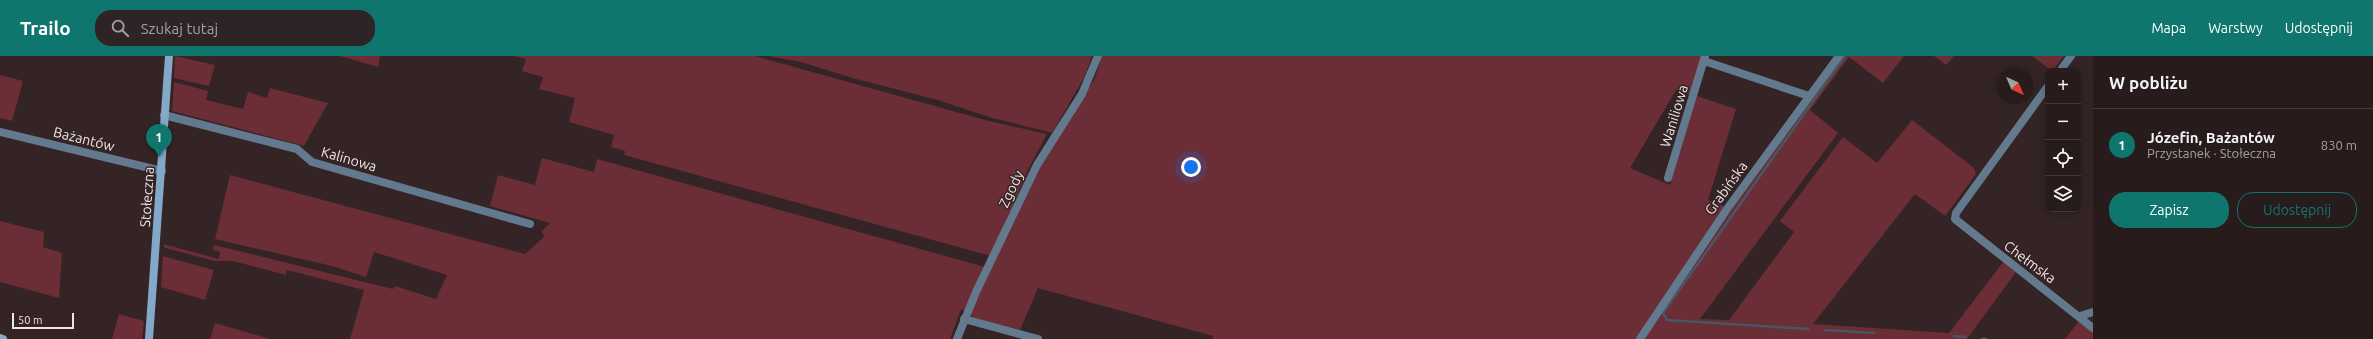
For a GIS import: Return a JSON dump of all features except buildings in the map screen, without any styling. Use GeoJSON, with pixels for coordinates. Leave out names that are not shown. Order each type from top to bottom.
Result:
{"type":"FeatureCollection","features":[{"type":"Feature","properties":{"kind":"street","name":"Stołeczna"},"geometry":{"type":"LineString","coordinates":[[150,339],[162,171],[168,56]]}},
{"type":"Feature","properties":{"kind":"street","name":"Zgody"},"geometry":{"type":"LineString","coordinates":[[956,339],[1037,165],[1082,94],[1098,56]]}},
{"type":"Feature","properties":{"kind":"street","name":"Grabińska"},"geometry":{"type":"LineString","coordinates":[[1640,339],[1727,209],[1839,56]]}},
{"type":"Feature","properties":{"kind":"street"},"geometry":{"type":"LineString","coordinates":[[2062,68],[2072,56]]}},
{"type":"Feature","properties":{"kind":"street","name":"Waniliowa"},"geometry":{"type":"LineString","coordinates":[[1668,178],[1704,58],[1809,96]]}},
{"type":"Feature","properties":{"kind":"street","name":"Chełmska"},"geometry":{"type":"LineString","coordinates":[[2045,90],[1956,213],[1956,222],[2080,316],[2093,328]]}},
{"type":"Feature","properties":{"kind":"street","name":"Kalinowa"},"geometry":{"type":"LineString","coordinates":[[164,116],[297,149],[312,162],[530,224]]}},
{"type":"Feature","properties":{"kind":"street","name":"Bażantów"},"geometry":{"type":"LineString","coordinates":[[0,132],[162,171]]}},
{"type":"Feature","properties":{"kind":"street"},"geometry":{"type":"LineString","coordinates":[[2080,316],[2093,312]]}},
{"type":"Feature","properties":{"kind":"street"},"geometry":{"type":"LineString","coordinates":[[964,319],[1038,339]]}},
{"type":"Feature","properties":{"kind":"shaded area"},"geometry":{"type":"Polygon","coordinates":[[[175,56],[215,65],[209,86],[174,78],[175,56]]]}},
{"type":"Feature","properties":{"kind":"shaded area"},"geometry":{"type":"Polygon","coordinates":[[[340,56],[380,56],[378,67],[340,56]]]}},
{"type":"Feature","properties":{"kind":"shaded area"},"geometry":{"type":"Polygon","coordinates":[[[513,56],[755,56],[985,120],[1047,134],[1028,170],[991,256],[624,155],[625,151],[611,147],[614,135],[569,122],[575,98],[539,89],[543,77],[522,71],[526,59],[513,56]]]}},
{"type":"Feature","properties":{"kind":"shaded area"},"geometry":{"type":"Polygon","coordinates":[[[767,56],[1092,56],[1085,76],[1052,133],[989,117],[938,100],[856,79],[801,62],[767,56]]]}},
{"type":"Feature","properties":{"kind":"shaded area"},"geometry":{"type":"Polygon","coordinates":[[[1102,56],[1702,56],[1690,95],[1676,90],[1630,168],[1670,185],[1697,96],[1736,109],[1708,200],[1724,206],[1636,339],[1212,339],[1213,336],[1038,288],[1020,330],[972,318],[972,310],[1036,173],[1095,78],[1102,56]]]}},
{"type":"Feature","properties":{"kind":"shaded area"},"geometry":{"type":"Polygon","coordinates":[[[1840,56],[1904,56],[1883,83],[1849,57],[1810,110],[1838,133],[1700,319],[1729,320],[1794,232],[1780,221],[1843,137],[1877,163],[1912,120],[1974,168],[1976,174],[1945,216],[1915,194],[1813,324],[1949,333],[2004,261],[2016,272],[1967,339],[1645,339],[1660,310],[1840,56]]]}},
{"type":"Feature","properties":{"kind":"shaded area"},"geometry":{"type":"Polygon","coordinates":[[[1934,56],[1954,56],[1946,65],[1934,56]]]}},
{"type":"Feature","properties":{"kind":"shaded area"},"geometry":{"type":"Polygon","coordinates":[[[2032,56],[2064,56],[2054,68],[2048,68],[2032,56]]]}},
{"type":"Feature","properties":{"kind":"shaded area"},"geometry":{"type":"Polygon","coordinates":[[[0,75],[23,81],[12,121],[0,118],[0,75]]]}},
{"type":"Feature","properties":{"kind":"shaded area"},"geometry":{"type":"Polygon","coordinates":[[[174,82],[208,91],[206,100],[243,109],[248,92],[267,98],[270,88],[328,103],[304,146],[172,111],[174,82]]]}},
{"type":"Feature","properties":{"kind":"shaded area"},"geometry":{"type":"Polygon","coordinates":[[[542,158],[594,172],[597,159],[985,267],[964,311],[961,309],[950,339],[350,339],[364,290],[287,270],[286,275],[233,261],[215,261],[165,248],[163,244],[219,259],[220,252],[213,250],[214,245],[393,289],[395,286],[436,299],[447,275],[374,252],[366,277],[332,266],[215,239],[230,175],[525,254],[544,237],[542,231],[550,223],[490,206],[498,175],[535,185],[542,158]]]}},
{"type":"Feature","properties":{"kind":"shaded area"},"geometry":{"type":"Polygon","coordinates":[[[0,221],[44,232],[43,247],[62,253],[59,298],[0,282],[0,221]]]}},
{"type":"Feature","properties":{"kind":"shaded area"},"geometry":{"type":"Polygon","coordinates":[[[163,256],[214,270],[205,300],[161,287],[163,256]]]}},
{"type":"Feature","properties":{"kind":"shaded area"},"geometry":{"type":"Polygon","coordinates":[[[119,314],[144,321],[142,339],[112,339],[119,314]]]}},
{"type":"Feature","properties":{"kind":"shaded area"},"geometry":{"type":"Polygon","coordinates":[[[2079,321],[2093,332],[2093,339],[2065,339],[2079,321]]]}},
{"type":"Feature","properties":{"kind":"shaded area"},"geometry":{"type":"Polygon","coordinates":[[[215,323],[270,339],[210,339],[215,323]]]}},
{"type":"Feature","properties":{"kind":"waterway"},"geometry":{"type":"LineString","coordinates":[[1808,329],[1667,320],[1663,313],[1845,56]]}},
{"type":"Feature","properties":{"kind":"waterway"},"geometry":{"type":"LineString","coordinates":[[1825,330],[1874,333]]}},
{"type":"Feature","properties":{"kind":"waterway"},"geometry":{"type":"LineString","coordinates":[[1954,336],[1966,337]]}},
{"type":"Feature","properties":{"kind":"place","name":"Józefin, Bażantów"},"geometry":{"type":"Point","coordinates":[159,157]}}]}
